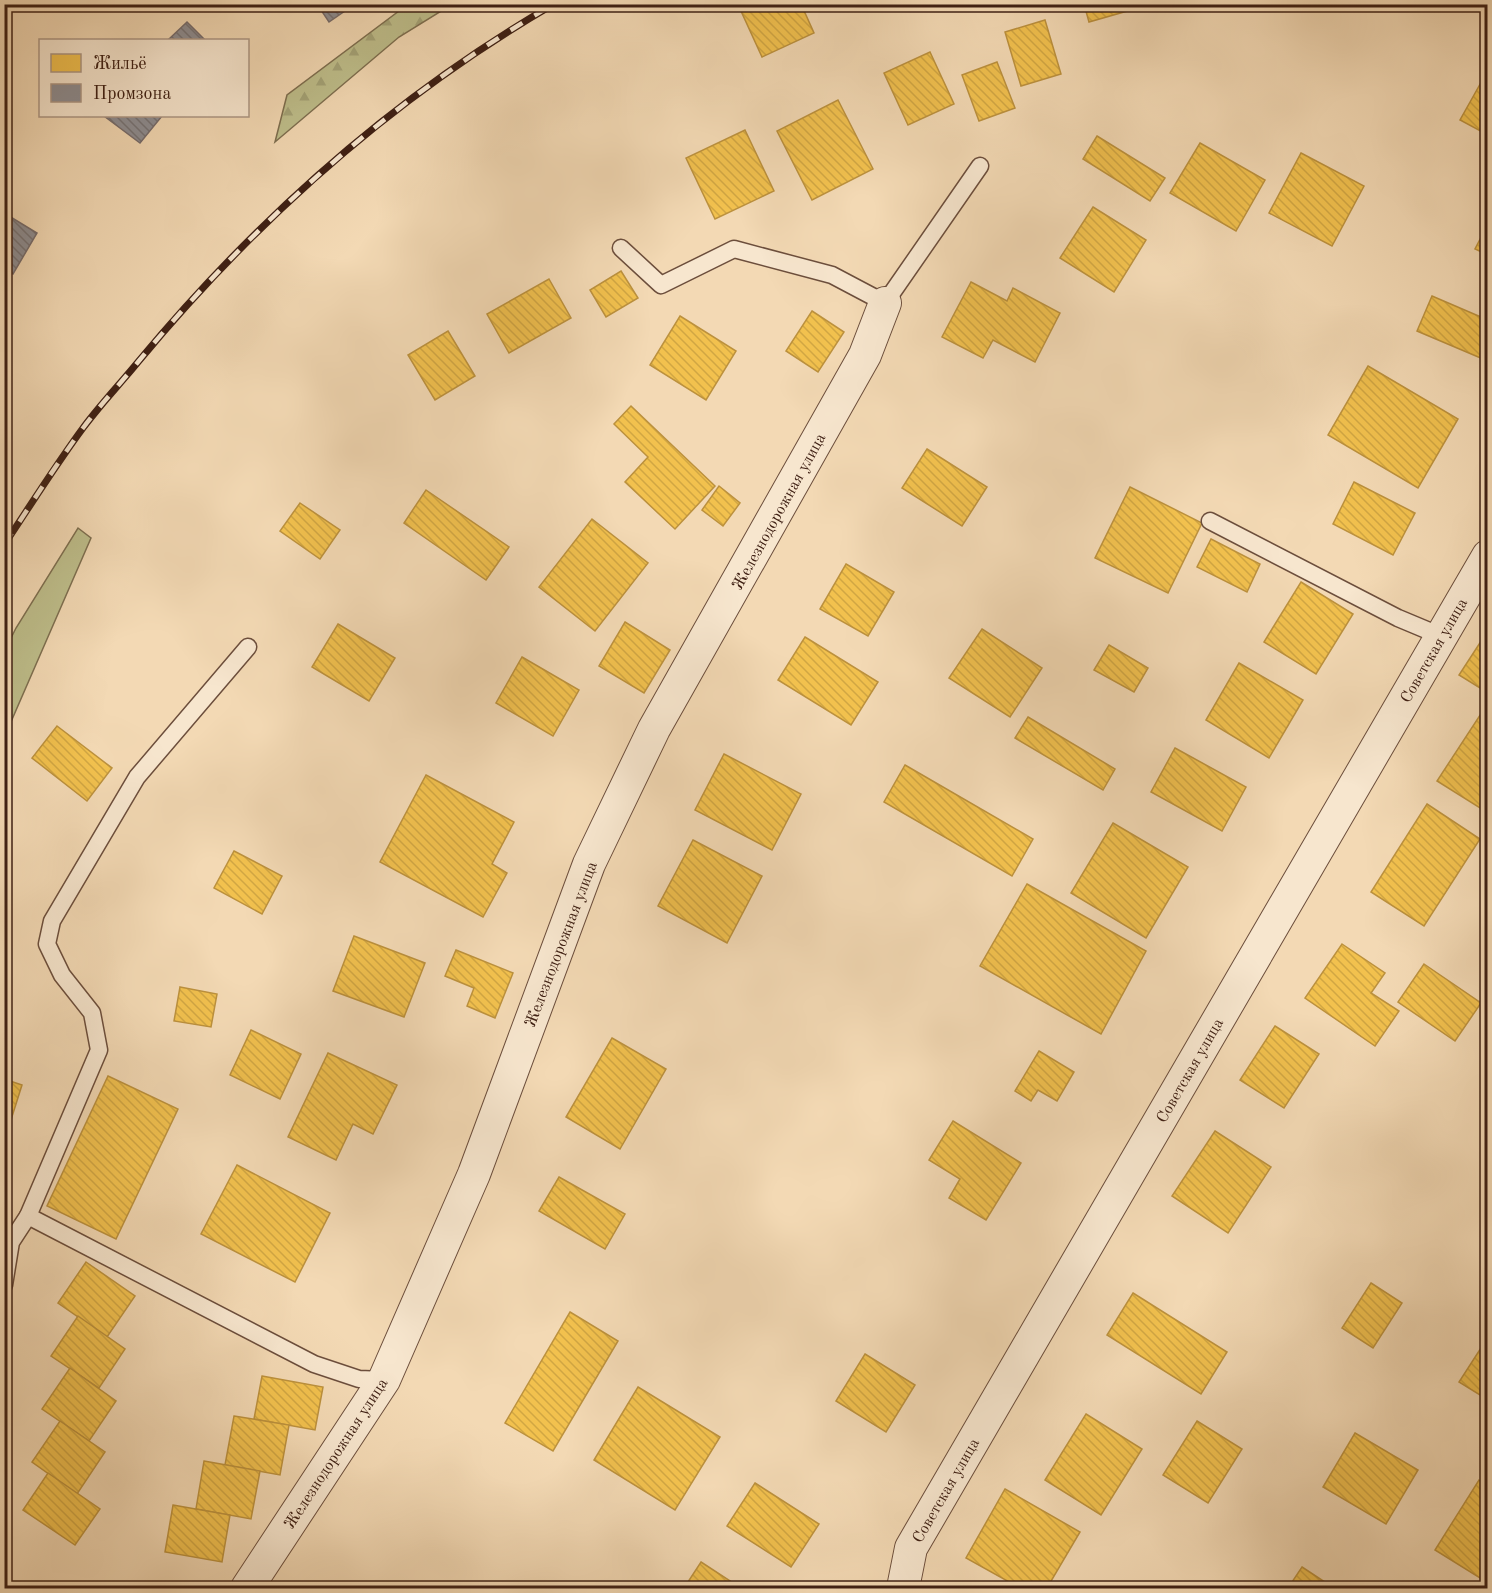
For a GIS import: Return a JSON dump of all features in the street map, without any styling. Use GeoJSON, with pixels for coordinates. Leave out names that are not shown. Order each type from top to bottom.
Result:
{"type":"FeatureCollection","features":[{"type":"Feature","properties":{"kind":"street","name":"Железнодорожная улица"},"geometry":{"type":"LineString","coordinates":[[247,1588],[384,1380],[474,1174],[589,864],[654,729],[865,356],[885,303]]}},
{"type":"Feature","properties":{"kind":"street","name":"Советская улица"},"geometry":{"type":"LineString","coordinates":[[903,1588],[911,1548],[1488,556]]}},
{"type":"Feature","properties":{"kind":"lane"},"geometry":{"type":"LineString","coordinates":[[621,248],[661,285],[734,249],[832,275],[885,303],[980,166]]}},
{"type":"Feature","properties":{"kind":"lane"},"geometry":{"type":"LineString","coordinates":[[1210,521],[1398,618],[1441,636]]}},
{"type":"Feature","properties":{"kind":"lane"},"geometry":{"type":"LineString","coordinates":[[4,1285],[11,1242],[28,1216],[99,1050],[92,1013],[62,975],[47,944],[52,921],[137,777],[248,647]]}},
{"type":"Feature","properties":{"kind":"lane"},"geometry":{"type":"LineString","coordinates":[[28,1216],[314,1364],[358,1379],[384,1380]]}},
{"type":"Feature","properties":{"kind":"green space"},"geometry":{"type":"Polygon","coordinates":[[[407,5],[451,5],[399,37],[275,142],[287,95],[407,5]]]}},
{"type":"Feature","properties":{"kind":"green space"},"geometry":{"type":"Polygon","coordinates":[[[78,528],[91,538],[5,740],[5,650],[16,628],[78,528]]]}},
{"type":"Feature","properties":{"kind":"building: Жильё"},"geometry":{"type":"Polygon","coordinates":[[[756,4],[801,4],[814,33],[762,57],[741,11],[756,4]]]}},
{"type":"Feature","properties":{"kind":"building: Жильё"},"geometry":{"type":"Polygon","coordinates":[[[1084,4],[1144,4],[1145,6],[1089,22],[1084,4]]]}},
{"type":"Feature","properties":{"kind":"building: Жильё"},"geometry":{"type":"Polygon","coordinates":[[[1045,20],[1061,74],[1021,86],[1005,32],[1045,20]]]}},
{"type":"Feature","properties":{"kind":"building: Жильё"},"geometry":{"type":"Polygon","coordinates":[[[930,52],[954,104],[908,125],[884,73],[930,52]]]}},
{"type":"Feature","properties":{"kind":"building: Жильё"},"geometry":{"type":"Polygon","coordinates":[[[997,62],[1015,108],[979,121],[962,75],[997,62]]]}},
{"type":"Feature","properties":{"kind":"building: Жильё"},"geometry":{"type":"Polygon","coordinates":[[[1488,70],[1488,135],[1460,120],[1488,70]]]}},
{"type":"Feature","properties":{"kind":"building: Жильё"},"geometry":{"type":"Polygon","coordinates":[[[838,100],[873,169],[812,200],[777,131],[838,100]]]}},
{"type":"Feature","properties":{"kind":"building: Жильё"},"geometry":{"type":"Polygon","coordinates":[[[745,130],[774,191],[715,219],[686,158],[745,130]]]}},
{"type":"Feature","properties":{"kind":"building: Жильё"},"geometry":{"type":"Polygon","coordinates":[[[1097,136],[1165,178],[1150,201],[1083,159],[1097,136]]]}},
{"type":"Feature","properties":{"kind":"building: Жильё"},"geometry":{"type":"Polygon","coordinates":[[[1200,143],[1265,180],[1236,231],[1170,193],[1200,143]]]}},
{"type":"Feature","properties":{"kind":"building: Жильё"},"geometry":{"type":"Polygon","coordinates":[[[1301,153],[1364,186],[1332,246],[1269,213],[1301,153]]]}},
{"type":"Feature","properties":{"kind":"building: Жильё"},"geometry":{"type":"Polygon","coordinates":[[[1093,207],[1146,240],[1114,292],[1060,258],[1093,207]]]}},
{"type":"Feature","properties":{"kind":"building: Жильё"},"geometry":{"type":"Polygon","coordinates":[[[1488,224],[1488,255],[1475,249],[1488,224]]]}},
{"type":"Feature","properties":{"kind":"building: Жильё"},"geometry":{"type":"Polygon","coordinates":[[[621,271],[638,298],[606,317],[590,290],[621,271]]]}},
{"type":"Feature","properties":{"kind":"building: Жильё"},"geometry":{"type":"Polygon","coordinates":[[[549,279],[571,318],[509,353],[487,314],[549,279]]]}},
{"type":"Feature","properties":{"kind":"building: Жильё"},"geometry":{"type":"Polygon","coordinates":[[[971,282],[1007,301],[1013,288],[1060,313],[1035,362],[993,340],[983,358],[942,337],[971,282]]]}},
{"type":"Feature","properties":{"kind":"building: Жильё"},"geometry":{"type":"Polygon","coordinates":[[[1432,296],[1488,320],[1488,349],[1483,359],[1417,331],[1432,296]]]}},
{"type":"Feature","properties":{"kind":"building: Жильё"},"geometry":{"type":"Polygon","coordinates":[[[812,311],[844,332],[818,372],[786,351],[812,311]]]}},
{"type":"Feature","properties":{"kind":"building: Жильё"},"geometry":{"type":"Polygon","coordinates":[[[680,316],[736,351],[706,400],[650,365],[680,316]]]}},
{"type":"Feature","properties":{"kind":"building: Жильё"},"geometry":{"type":"Polygon","coordinates":[[[448,331],[475,376],[435,400],[408,355],[448,331]]]}},
{"type":"Feature","properties":{"kind":"building: Жильё"},"geometry":{"type":"Polygon","coordinates":[[[1368,366],[1458,419],[1418,488],[1328,435],[1368,366]]]}},
{"type":"Feature","properties":{"kind":"building: Жильё"},"geometry":{"type":"Polygon","coordinates":[[[631,406],[715,486],[675,529],[625,482],[648,457],[614,424],[631,406]]]}},
{"type":"Feature","properties":{"kind":"building: Жильё"},"geometry":{"type":"Polygon","coordinates":[[[927,449],[987,487],[962,526],[902,488],[927,449]]]}},
{"type":"Feature","properties":{"kind":"building: Жильё"},"geometry":{"type":"Polygon","coordinates":[[[1354,482],[1415,513],[1393,555],[1333,524],[1354,482]]]}},
{"type":"Feature","properties":{"kind":"building: Жильё"},"geometry":{"type":"Polygon","coordinates":[[[719,486],[740,503],[723,526],[702,510],[719,486]]]}},
{"type":"Feature","properties":{"kind":"building: Жильё"},"geometry":{"type":"Polygon","coordinates":[[[1130,487],[1202,523],[1168,593],[1095,558],[1130,487]]]}},
{"type":"Feature","properties":{"kind":"building: Жильё"},"geometry":{"type":"Polygon","coordinates":[[[426,490],[509,547],[486,580],[404,523],[426,490]]]}},
{"type":"Feature","properties":{"kind":"building: Жильё"},"geometry":{"type":"Polygon","coordinates":[[[300,503],[340,530],[320,559],[280,531],[300,503]]]}},
{"type":"Feature","properties":{"kind":"building: Жильё"},"geometry":{"type":"Polygon","coordinates":[[[592,519],[648,563],[595,631],[539,587],[592,519]]]}},
{"type":"Feature","properties":{"kind":"building: Жильё"},"geometry":{"type":"Polygon","coordinates":[[[1211,539],[1260,564],[1247,592],[1197,567],[1211,539]]]}},
{"type":"Feature","properties":{"kind":"building: Жильё"},"geometry":{"type":"Polygon","coordinates":[[[846,564],[894,592],[868,636],[820,609],[846,564]]]}},
{"type":"Feature","properties":{"kind":"building: Жильё"},"geometry":{"type":"Polygon","coordinates":[[[1301,582],[1353,614],[1316,674],[1264,642],[1301,582]]]}},
{"type":"Feature","properties":{"kind":"building: Жильё"},"geometry":{"type":"Polygon","coordinates":[[[625,622],[670,650],[644,693],[599,666],[625,622]]]}},
{"type":"Feature","properties":{"kind":"building: Жильё"},"geometry":{"type":"Polygon","coordinates":[[[338,624],[395,658],[369,701],[312,667],[338,624]]]}},
{"type":"Feature","properties":{"kind":"building: Жильё"},"geometry":{"type":"Polygon","coordinates":[[[982,629],[1042,668],[1010,717],[949,678],[982,629]]]}},
{"type":"Feature","properties":{"kind":"building: Жильё"},"geometry":{"type":"Polygon","coordinates":[[[1488,632],[1488,693],[1459,675],[1488,632]]]}},
{"type":"Feature","properties":{"kind":"building: Жильё"},"geometry":{"type":"Polygon","coordinates":[[[805,637],[878,682],[851,725],[778,680],[805,637]]]}},
{"type":"Feature","properties":{"kind":"building: Жильё"},"geometry":{"type":"Polygon","coordinates":[[[1109,645],[1148,668],[1134,692],[1094,670],[1109,645]]]}},
{"type":"Feature","properties":{"kind":"building: Жильё"},"geometry":{"type":"Polygon","coordinates":[[[522,657],[579,690],[553,736],[496,703],[522,657]]]}},
{"type":"Feature","properties":{"kind":"building: Жильё"},"geometry":{"type":"Polygon","coordinates":[[[1239,663],[1303,700],[1269,758],[1206,720],[1239,663]]]}},
{"type":"Feature","properties":{"kind":"building: Жильё"},"geometry":{"type":"Polygon","coordinates":[[[1488,703],[1488,813],[1437,781],[1488,703]]]}},
{"type":"Feature","properties":{"kind":"building: Жильё"},"geometry":{"type":"Polygon","coordinates":[[[1028,717],[1115,769],[1103,790],[1015,738],[1028,717]]]}},
{"type":"Feature","properties":{"kind":"building: Жильё"},"geometry":{"type":"Polygon","coordinates":[[[57,726],[112,768],[87,801],[32,758],[57,726]]]}},
{"type":"Feature","properties":{"kind":"building: Жильё"},"geometry":{"type":"Polygon","coordinates":[[[1175,748],[1246,787],[1222,831],[1151,792],[1175,748]]]}},
{"type":"Feature","properties":{"kind":"building: Жильё"},"geometry":{"type":"Polygon","coordinates":[[[724,754],[801,794],[772,850],[695,810],[724,754]]]}},
{"type":"Feature","properties":{"kind":"building: Жильё"},"geometry":{"type":"Polygon","coordinates":[[[905,765],[1033,839],[1012,876],[884,802],[905,765]]]}},
{"type":"Feature","properties":{"kind":"building: Жильё"},"geometry":{"type":"Polygon","coordinates":[[[426,775],[514,822],[492,864],[507,873],[483,917],[380,862],[426,775]]]}},
{"type":"Feature","properties":{"kind":"building: Жильё"},"geometry":{"type":"Polygon","coordinates":[[[1427,804],[1480,839],[1424,926],[1371,892],[1427,804]]]}},
{"type":"Feature","properties":{"kind":"building: Жильё"},"geometry":{"type":"Polygon","coordinates":[[[1113,823],[1188,867],[1146,938],[1071,893],[1113,823]]]}},
{"type":"Feature","properties":{"kind":"building: Жильё"},"geometry":{"type":"Polygon","coordinates":[[[693,840],[762,876],[727,943],[658,906],[693,840]]]}},
{"type":"Feature","properties":{"kind":"building: Жильё"},"geometry":{"type":"Polygon","coordinates":[[[234,851],[282,876],[262,914],[214,888],[234,851]]]}},
{"type":"Feature","properties":{"kind":"building: Жильё"},"geometry":{"type":"Polygon","coordinates":[[[1027,884],[1146,951],[1101,1034],[980,966],[1027,884]]]}},
{"type":"Feature","properties":{"kind":"building: Жильё"},"geometry":{"type":"Polygon","coordinates":[[[354,936],[425,963],[404,1017],[333,991],[354,936]]]}},
{"type":"Feature","properties":{"kind":"building: Жильё"},"geometry":{"type":"Polygon","coordinates":[[[1342,944],[1385,973],[1371,993],[1399,1011],[1375,1046],[1305,998],[1342,944]]]}},
{"type":"Feature","properties":{"kind":"building: Жильё"},"geometry":{"type":"Polygon","coordinates":[[[456,950],[513,973],[495,1018],[467,1006],[474,988],[445,976],[456,950]]]}},
{"type":"Feature","properties":{"kind":"building: Жильё"},"geometry":{"type":"Polygon","coordinates":[[[1424,964],[1481,1003],[1455,1041],[1398,1002],[1424,964]]]}},
{"type":"Feature","properties":{"kind":"building: Жильё"},"geometry":{"type":"Polygon","coordinates":[[[180,987],[217,994],[211,1027],[174,1021],[180,987]]]}},
{"type":"Feature","properties":{"kind":"building: Жильё"},"geometry":{"type":"Polygon","coordinates":[[[1275,1026],[1319,1054],[1284,1108],[1240,1080],[1275,1026]]]}},
{"type":"Feature","properties":{"kind":"building: Жильё"},"geometry":{"type":"Polygon","coordinates":[[[251,1030],[301,1054],[280,1099],[230,1075],[251,1030]]]}},
{"type":"Feature","properties":{"kind":"building: Жильё"},"geometry":{"type":"Polygon","coordinates":[[[612,1038],[666,1069],[620,1149],[566,1117],[612,1038]]]}},
{"type":"Feature","properties":{"kind":"building: Жильё"},"geometry":{"type":"Polygon","coordinates":[[[1039,1051],[1074,1072],[1057,1101],[1038,1090],[1031,1101],[1015,1091],[1039,1051]]]}},
{"type":"Feature","properties":{"kind":"building: Жильё"},"geometry":{"type":"Polygon","coordinates":[[[328,1053],[397,1085],[373,1134],[353,1124],[336,1160],[288,1137],[328,1053]]]}},
{"type":"Feature","properties":{"kind":"building: Жильё"},"geometry":{"type":"Polygon","coordinates":[[[108,1076],[178,1109],[116,1239],[47,1206],[108,1076]]]}},
{"type":"Feature","properties":{"kind":"building: Жильё"},"geometry":{"type":"Polygon","coordinates":[[[4,1079],[22,1085],[4,1142],[4,1079]]]}},
{"type":"Feature","properties":{"kind":"building: Жильё"},"geometry":{"type":"Polygon","coordinates":[[[953,1121],[1021,1163],[986,1220],[949,1198],[960,1179],[929,1160],[953,1121]]]}},
{"type":"Feature","properties":{"kind":"building: Жильё"},"geometry":{"type":"Polygon","coordinates":[[[1215,1131],[1271,1167],[1228,1233],[1172,1196],[1215,1131]]]}},
{"type":"Feature","properties":{"kind":"building: Жильё"},"geometry":{"type":"Polygon","coordinates":[[[237,1165],[330,1213],[295,1282],[201,1234],[237,1165]]]}},
{"type":"Feature","properties":{"kind":"building: Жильё"},"geometry":{"type":"Polygon","coordinates":[[[559,1177],[625,1214],[605,1249],[539,1211],[559,1177]]]}},
{"type":"Feature","properties":{"kind":"building: Жильё"},"geometry":{"type":"Polygon","coordinates":[[[86,1262],[135,1296],[107,1337],[58,1303],[86,1262]]]}},
{"type":"Feature","properties":{"kind":"building: Жильё"},"geometry":{"type":"Polygon","coordinates":[[[1371,1283],[1402,1303],[1373,1348],[1342,1328],[1371,1283]]]}},
{"type":"Feature","properties":{"kind":"building: Жильё"},"geometry":{"type":"Polygon","coordinates":[[[1133,1293],[1227,1352],[1201,1394],[1107,1335],[1133,1293]]]}},
{"type":"Feature","properties":{"kind":"building: Жильё"},"geometry":{"type":"Polygon","coordinates":[[[570,1312],[618,1341],[553,1451],[505,1423],[570,1312]]]}},
{"type":"Feature","properties":{"kind":"building: Жильё"},"geometry":{"type":"Polygon","coordinates":[[[78,1316],[125,1349],[99,1388],[51,1356],[78,1316]]]}},
{"type":"Feature","properties":{"kind":"building: Жильё"},"geometry":{"type":"Polygon","coordinates":[[[1488,1337],[1488,1400],[1459,1382],[1488,1337]]]}},
{"type":"Feature","properties":{"kind":"building: Жильё"},"geometry":{"type":"Polygon","coordinates":[[[865,1354],[915,1385],[886,1432],[836,1401],[865,1354]]]}},
{"type":"Feature","properties":{"kind":"building: Жильё"},"geometry":{"type":"Polygon","coordinates":[[[70,1368],[116,1401],[89,1441],[42,1409],[70,1368]]]}},
{"type":"Feature","properties":{"kind":"building: Жильё"},"geometry":{"type":"Polygon","coordinates":[[[262,1376],[323,1387],[315,1430],[254,1419],[262,1376]]]}},
{"type":"Feature","properties":{"kind":"building: Жильё"},"geometry":{"type":"Polygon","coordinates":[[[638,1387],[720,1437],[675,1510],[594,1460],[638,1387]]]}},
{"type":"Feature","properties":{"kind":"building: Жильё"},"geometry":{"type":"Polygon","coordinates":[[[1086,1414],[1142,1449],[1101,1515],[1045,1480],[1086,1414]]]}},
{"type":"Feature","properties":{"kind":"building: Жильё"},"geometry":{"type":"Polygon","coordinates":[[[234,1416],[289,1425],[280,1475],[225,1465],[234,1416]]]}},
{"type":"Feature","properties":{"kind":"building: Жильё"},"geometry":{"type":"Polygon","coordinates":[[[60,1421],[105,1452],[77,1494],[32,1462],[60,1421]]]}},
{"type":"Feature","properties":{"kind":"building: Жильё"},"geometry":{"type":"Polygon","coordinates":[[[1197,1421],[1242,1449],[1208,1503],[1163,1475],[1197,1421]]]}},
{"type":"Feature","properties":{"kind":"building: Жильё"},"geometry":{"type":"Polygon","coordinates":[[[1355,1433],[1418,1470],[1386,1524],[1323,1487],[1355,1433]]]}},
{"type":"Feature","properties":{"kind":"building: Жильё"},"geometry":{"type":"Polygon","coordinates":[[[204,1461],[260,1471],[251,1519],[196,1509],[204,1461]]]}},
{"type":"Feature","properties":{"kind":"building: Жильё"},"geometry":{"type":"Polygon","coordinates":[[[48,1473],[100,1509],[75,1545],[23,1510],[48,1473]]]}},
{"type":"Feature","properties":{"kind":"building: Жильё"},"geometry":{"type":"Polygon","coordinates":[[[1479,1480],[1488,1486],[1488,1583],[1435,1550],[1479,1480]]]}},
{"type":"Feature","properties":{"kind":"building: Жильё"},"geometry":{"type":"Polygon","coordinates":[[[755,1483],[819,1524],[791,1567],[727,1526],[755,1483]]]}},
{"type":"Feature","properties":{"kind":"building: Жильё"},"geometry":{"type":"Polygon","coordinates":[[[1005,1489],[1080,1532],[1047,1588],[1020,1588],[966,1558],[1005,1489]]]}},
{"type":"Feature","properties":{"kind":"building: Жильё"},"geometry":{"type":"Polygon","coordinates":[[[173,1505],[230,1515],[222,1562],[165,1552],[173,1505]]]}},
{"type":"Feature","properties":{"kind":"building: Жильё"},"geometry":{"type":"Polygon","coordinates":[[[701,1562],[738,1586],[736,1588],[684,1588],[701,1562]]]}},
{"type":"Feature","properties":{"kind":"building: Жильё"},"geometry":{"type":"Polygon","coordinates":[[[1302,1567],[1334,1588],[1288,1588],[1302,1567]]]}},
{"type":"Feature","properties":{"kind":"building: Промзона"},"geometry":{"type":"Polygon","coordinates":[[[317,4],[355,4],[329,22],[317,4]]]}},
{"type":"Feature","properties":{"kind":"building: Промзона"},"geometry":{"type":"Polygon","coordinates":[[[187,22],[204,39],[169,39],[187,22]]]}},
{"type":"Feature","properties":{"kind":"building: Промзона"},"geometry":{"type":"Polygon","coordinates":[[[105,117],[161,117],[140,143],[105,117]]]}},
{"type":"Feature","properties":{"kind":"building: Промзона"},"geometry":{"type":"Polygon","coordinates":[[[4,213],[37,233],[13,274],[4,269],[4,213]]]}},
{"type":"Feature","properties":{"kind":"railway"},"geometry":{"type":"LineString","coordinates":[[4,545],[62,457],[96,411],[183,310],[279,211],[330,165],[438,79],[495,40],[554,4]]}}]}
